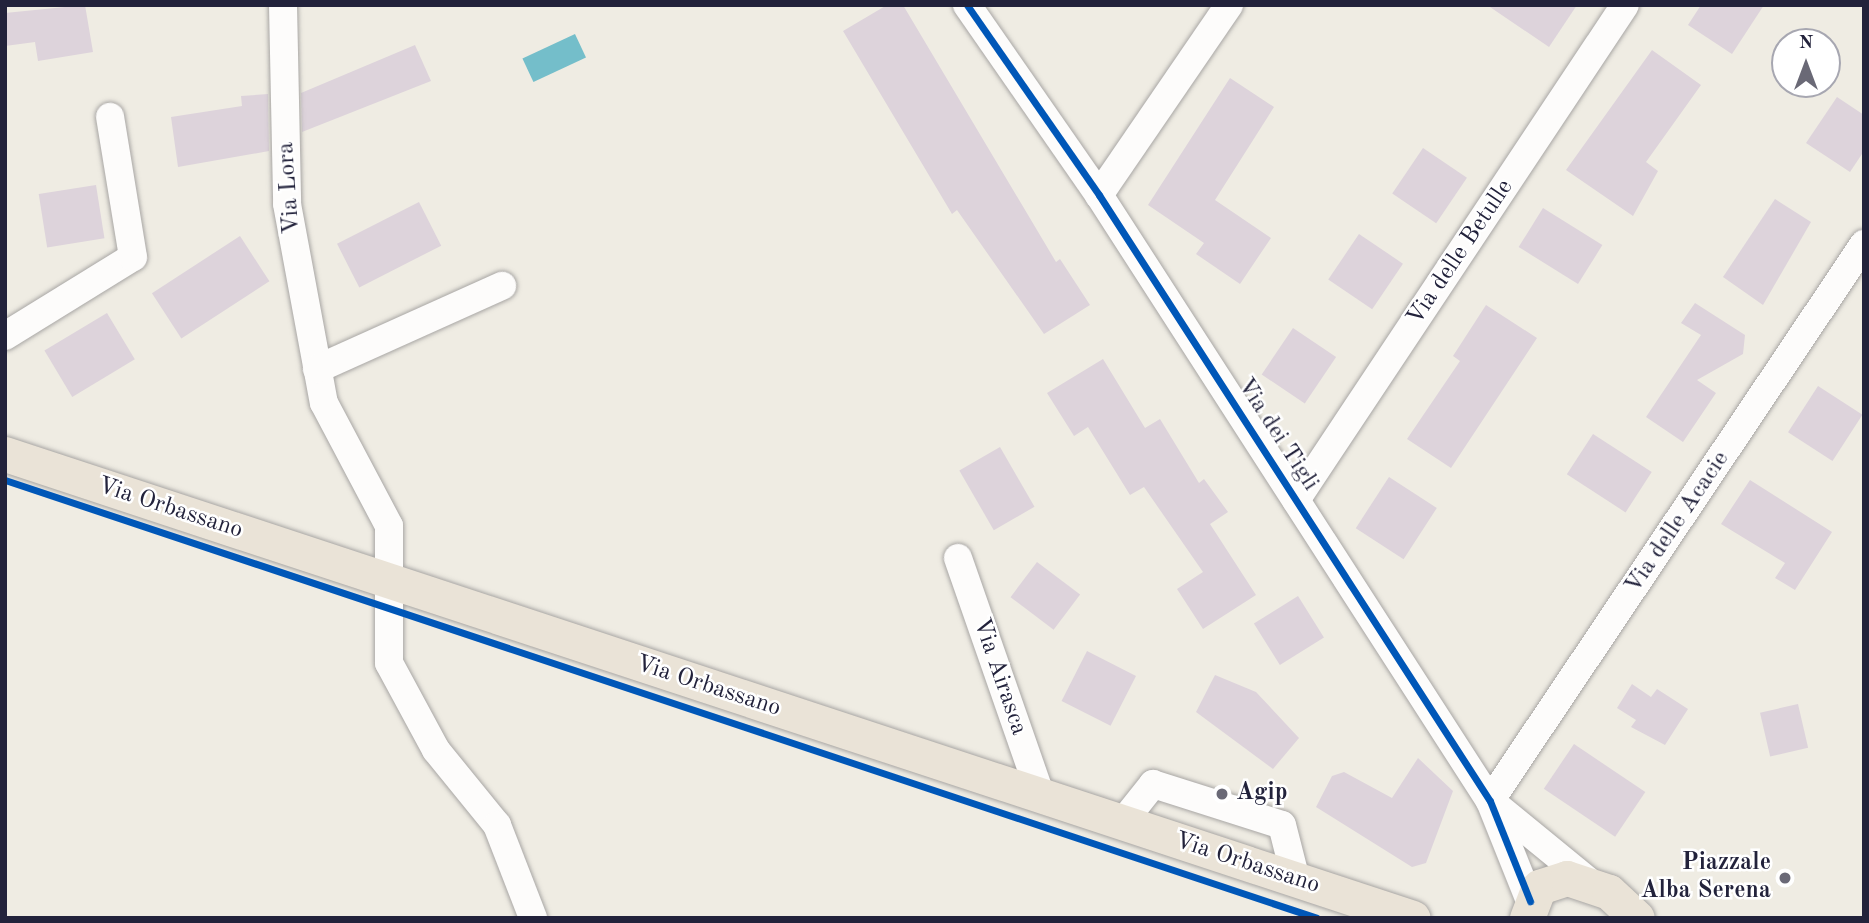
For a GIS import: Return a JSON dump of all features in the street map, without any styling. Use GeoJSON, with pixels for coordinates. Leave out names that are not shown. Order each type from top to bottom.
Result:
{"type":"FeatureCollection","features":[{"type":"Feature","properties":{"kind":"main road","name":"Via Orbassano"},"geometry":{"type":"LineString","coordinates":[[5,454],[1413,918]]}},
{"type":"Feature","properties":{"kind":"main road"},"geometry":{"type":"LineString","coordinates":[[1521,912],[1553,881],[1587,880],[1637,918]]}},
{"type":"Feature","properties":{"kind":"street","name":"Via Lora"},"geometry":{"type":"LineString","coordinates":[[284,5],[287,204],[324,403],[390,526],[387,581],[388,663],[436,750],[497,825],[533,918]]}},
{"type":"Feature","properties":{"kind":"street","name":"Via dei Tigli"},"geometry":{"type":"LineString","coordinates":[[967,5],[1100,195],[1490,801],[1521,912]]}},
{"type":"Feature","properties":{"kind":"street"},"geometry":{"type":"LineString","coordinates":[[1100,195],[1229,5]]}},
{"type":"Feature","properties":{"kind":"street","name":"Via delle Betulle"},"geometry":{"type":"LineString","coordinates":[[1296,500],[1625,5]]}},
{"type":"Feature","properties":{"kind":"street"},"geometry":{"type":"LineString","coordinates":[[5,336],[133,257],[110,117]]}},
{"type":"Feature","properties":{"kind":"street","name":"Via delle Acacie"},"geometry":{"type":"LineString","coordinates":[[1490,801],[1864,244]]}},
{"type":"Feature","properties":{"kind":"street"},"geometry":{"type":"LineString","coordinates":[[317,369],[502,286]]}},
{"type":"Feature","properties":{"kind":"street","name":"Via Airasca"},"geometry":{"type":"LineString","coordinates":[[958,558],[1041,796]]}},
{"type":"Feature","properties":{"kind":"street"},"geometry":{"type":"LineString","coordinates":[[1122,823],[1153,785],[1282,825],[1296,880]]}},
{"type":"Feature","properties":{"kind":"street","name":"Via dei Tigli"},"geometry":{"type":"LineString","coordinates":[[1490,801],[1587,880]]}},
{"type":"Feature","properties":{"kind":"water"},"geometry":{"type":"Polygon","coordinates":[[[575,34],[586,58],[533,82],[522,59],[575,34]]]}},
{"type":"Feature","properties":{"kind":"building"},"geometry":{"type":"Polygon","coordinates":[[[85,5],[93,52],[38,61],[35,42],[5,46],[5,13],[85,5]]]}},
{"type":"Feature","properties":{"kind":"building"},"geometry":{"type":"Polygon","coordinates":[[[887,5],[903,5],[1056,262],[1060,259],[1090,305],[1044,334],[957,210],[952,214],[843,31],[887,5]]]}},
{"type":"Feature","properties":{"kind":"building"},"geometry":{"type":"Polygon","coordinates":[[[1487,5],[1577,5],[1549,47],[1487,5]]]}},
{"type":"Feature","properties":{"kind":"building"},"geometry":{"type":"Polygon","coordinates":[[[1701,5],[1764,5],[1732,54],[1688,25],[1701,5]]]}},
{"type":"Feature","properties":{"kind":"building"},"geometry":{"type":"Polygon","coordinates":[[[415,45],[431,81],[302,132],[301,93],[415,45]]]}},
{"type":"Feature","properties":{"kind":"building"},"geometry":{"type":"Polygon","coordinates":[[[1652,50],[1701,85],[1646,162],[1658,171],[1633,216],[1566,170],[1652,50]]]}},
{"type":"Feature","properties":{"kind":"building"},"geometry":{"type":"Polygon","coordinates":[[[1230,78],[1274,107],[1215,200],[1271,238],[1240,284],[1196,254],[1204,243],[1148,205],[1230,78]]]}},
{"type":"Feature","properties":{"kind":"building"},"geometry":{"type":"Polygon","coordinates":[[[268,94],[269,151],[178,167],[171,117],[242,106],[241,96],[268,94]]]}},
{"type":"Feature","properties":{"kind":"building"},"geometry":{"type":"Polygon","coordinates":[[[1836,98],[1864,115],[1864,151],[1850,172],[1806,143],[1836,98]]]}},
{"type":"Feature","properties":{"kind":"building"},"geometry":{"type":"Polygon","coordinates":[[[1423,148],[1467,178],[1436,223],[1392,194],[1423,148]]]}},
{"type":"Feature","properties":{"kind":"building"},"geometry":{"type":"Polygon","coordinates":[[[96,185],[104,238],[47,247],[39,194],[96,185]]]}},
{"type":"Feature","properties":{"kind":"building"},"geometry":{"type":"Polygon","coordinates":[[[1775,199],[1811,222],[1763,305],[1723,277],[1775,199]]]}},
{"type":"Feature","properties":{"kind":"building"},"geometry":{"type":"Polygon","coordinates":[[[419,202],[441,246],[359,287],[337,244],[419,202]]]}},
{"type":"Feature","properties":{"kind":"building"},"geometry":{"type":"Polygon","coordinates":[[[1543,208],[1602,245],[1578,284],[1519,247],[1543,208]]]}},
{"type":"Feature","properties":{"kind":"building"},"geometry":{"type":"Polygon","coordinates":[[[1359,234],[1403,264],[1372,309],[1328,280],[1359,234]]]}},
{"type":"Feature","properties":{"kind":"building"},"geometry":{"type":"Polygon","coordinates":[[[240,236],[269,281],[181,338],[152,293],[240,236]]]}},
{"type":"Feature","properties":{"kind":"building"},"geometry":{"type":"Polygon","coordinates":[[[1695,303],[1745,335],[1743,354],[1697,380],[1716,393],[1683,442],[1646,417],[1701,335],[1681,323],[1695,303]]]}},
{"type":"Feature","properties":{"kind":"building"},"geometry":{"type":"Polygon","coordinates":[[[1486,305],[1537,338],[1451,468],[1407,439],[1460,361],[1453,356],[1486,305]]]}},
{"type":"Feature","properties":{"kind":"building"},"geometry":{"type":"Polygon","coordinates":[[[107,313],[135,359],[72,397],[44,351],[107,313]]]}},
{"type":"Feature","properties":{"kind":"building"},"geometry":{"type":"Polygon","coordinates":[[[1293,328],[1336,357],[1305,404],[1262,374],[1293,328]]]}},
{"type":"Feature","properties":{"kind":"building"},"geometry":{"type":"Polygon","coordinates":[[[1103,359],[1145,428],[1160,419],[1199,483],[1204,479],[1228,512],[1210,524],[1256,595],[1203,629],[1177,589],[1203,572],[1144,487],[1130,495],[1088,427],[1074,436],[1047,393],[1103,359]]]}},
{"type":"Feature","properties":{"kind":"building"},"geometry":{"type":"Polygon","coordinates":[[[1818,386],[1862,415],[1832,461],[1788,432],[1818,386]]]}},
{"type":"Feature","properties":{"kind":"building"},"geometry":{"type":"Polygon","coordinates":[[[1593,434],[1652,472],[1626,512],[1567,474],[1593,434]]]}},
{"type":"Feature","properties":{"kind":"building"},"geometry":{"type":"Polygon","coordinates":[[[1000,447],[1034,507],[994,530],[959,470],[1000,447]]]}},
{"type":"Feature","properties":{"kind":"building"},"geometry":{"type":"Polygon","coordinates":[[[1389,477],[1437,508],[1404,559],[1356,528],[1389,477]]]}},
{"type":"Feature","properties":{"kind":"building"},"geometry":{"type":"Polygon","coordinates":[[[1750,480],[1832,532],[1795,590],[1775,578],[1785,563],[1721,524],[1750,480]]]}},
{"type":"Feature","properties":{"kind":"building"},"geometry":{"type":"Polygon","coordinates":[[[1037,562],[1080,594],[1054,630],[1011,597],[1037,562]]]}},
{"type":"Feature","properties":{"kind":"building"},"geometry":{"type":"Polygon","coordinates":[[[1298,596],[1324,638],[1280,665],[1254,624],[1298,596]]]}},
{"type":"Feature","properties":{"kind":"building"},"geometry":{"type":"Polygon","coordinates":[[[1087,651],[1136,676],[1111,726],[1062,701],[1087,651]]]}},
{"type":"Feature","properties":{"kind":"building"},"geometry":{"type":"Polygon","coordinates":[[[1215,675],[1256,692],[1299,738],[1273,769],[1196,712],[1215,675]]]}},
{"type":"Feature","properties":{"kind":"building"},"geometry":{"type":"Polygon","coordinates":[[[1632,684],[1651,697],[1657,689],[1688,709],[1665,745],[1631,727],[1636,720],[1617,708],[1632,684]]]}},
{"type":"Feature","properties":{"kind":"building"},"geometry":{"type":"Polygon","coordinates":[[[1798,704],[1808,748],[1770,757],[1760,713],[1798,704]]]}},
{"type":"Feature","properties":{"kind":"building"},"geometry":{"type":"Polygon","coordinates":[[[1574,744],[1645,792],[1615,837],[1544,789],[1574,744]]]}},
{"type":"Feature","properties":{"kind":"building"},"geometry":{"type":"Polygon","coordinates":[[[1418,758],[1453,791],[1426,863],[1412,867],[1316,807],[1332,776],[1344,772],[1392,798],[1418,758]]]}},
{"type":"Feature","properties":{"kind":"cycle path"},"geometry":{"type":"LineString","coordinates":[[967,5],[1099,195],[1490,801],[1530,901]]}},
{"type":"Feature","properties":{"kind":"cycle path"},"geometry":{"type":"LineString","coordinates":[[5,480],[1317,918]]}},
{"type":"Feature","properties":{"kind":"place","name":"Agip"},"geometry":{"type":"Point","coordinates":[1222,794]}},
{"type":"Feature","properties":{"kind":"place","name":"Piazzale Alba Serena"},"geometry":{"type":"Point","coordinates":[1785,878]}}]}
